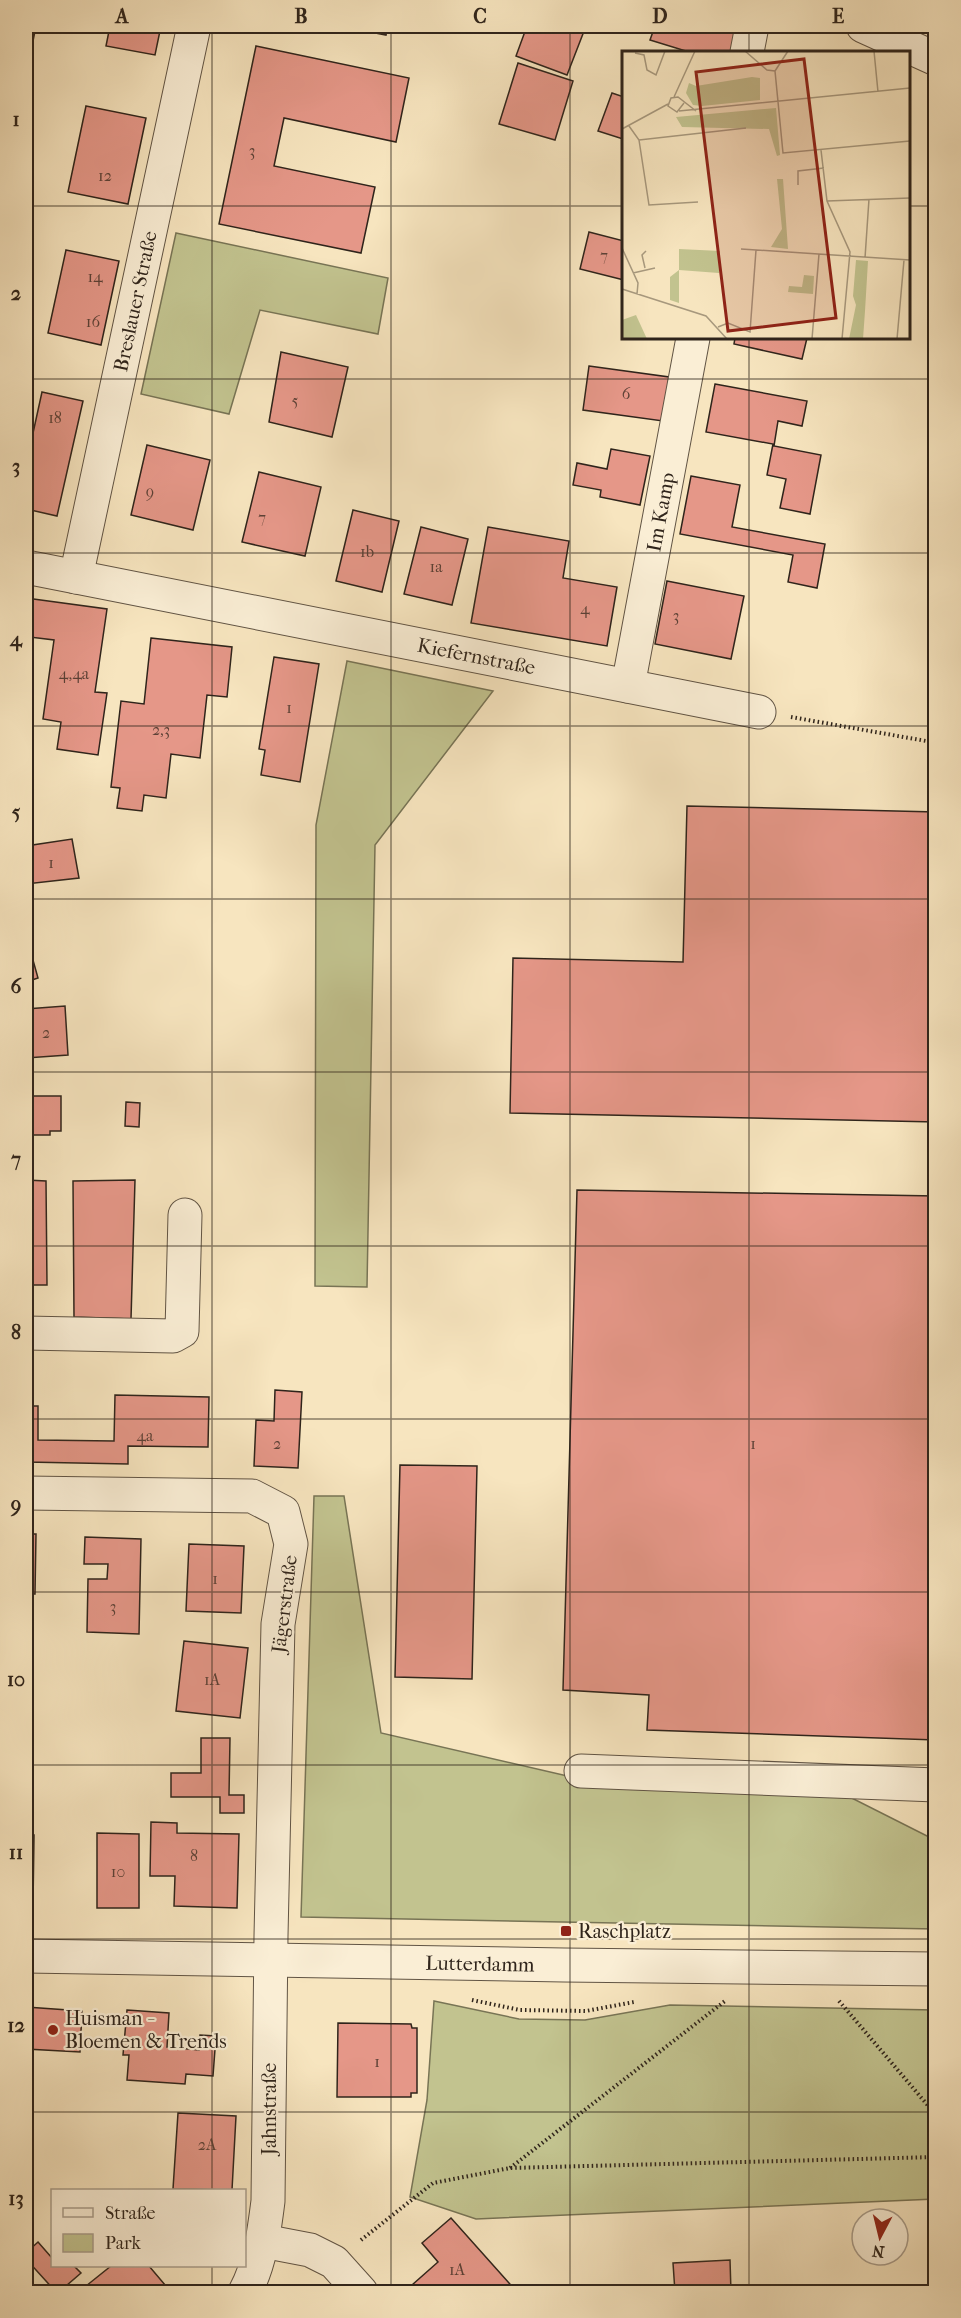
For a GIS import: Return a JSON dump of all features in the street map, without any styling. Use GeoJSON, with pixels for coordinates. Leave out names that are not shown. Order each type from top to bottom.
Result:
{"type":"FeatureCollection","features":[{"type":"Feature","properties":{"kind":"street","name":"Breslauer Straße"},"geometry":{"type":"LineString","coordinates":[[76,577],[194,26]]}},
{"type":"Feature","properties":{"kind":"street"},"geometry":{"type":"LineString","coordinates":[[747,51],[752,26]]}},
{"type":"Feature","properties":{"kind":"street"},"geometry":{"type":"LineString","coordinates":[[863,26],[936,59]]}},
{"type":"Feature","properties":{"kind":"street","name":"Im Kamp"},"geometry":{"type":"LineString","coordinates":[[628,686],[693,339]]}},
{"type":"Feature","properties":{"kind":"street","name":"Kiefernstraße"},"geometry":{"type":"LineString","coordinates":[[26,567],[759,712]]}},
{"type":"Feature","properties":{"kind":"street"},"geometry":{"type":"LineString","coordinates":[[26,1333],[173,1336],[182,1331],[185,1215]]}},
{"type":"Feature","properties":{"kind":"street","name":"Jägerstraße"},"geometry":{"type":"LineString","coordinates":[[26,1493],[252,1496],[283,1512],[291,1544],[278,1624],[270,1959]]}},
{"type":"Feature","properties":{"kind":"street"},"geometry":{"type":"LineString","coordinates":[[581,1771],[936,1785]]}},
{"type":"Feature","properties":{"kind":"street","name":"Lutterdamm"},"geometry":{"type":"LineString","coordinates":[[26,1956],[936,1969]]}},
{"type":"Feature","properties":{"kind":"street","name":"Jahnstraße"},"geometry":{"type":"LineString","coordinates":[[245,2292],[253,2277],[263,2241],[268,2201],[270,1959]]}},
{"type":"Feature","properties":{"kind":"street"},"geometry":{"type":"LineString","coordinates":[[263,2241],[310,2250],[334,2262],[362,2292]]}},
{"type":"Feature","properties":{"kind":"path"},"geometry":{"type":"LineString","coordinates":[[759,712],[926,741]]}},
{"type":"Feature","properties":{"kind":"path"},"geometry":{"type":"LineString","coordinates":[[510,2168],[730,1997]]}},
{"type":"Feature","properties":{"kind":"path"},"geometry":{"type":"LineString","coordinates":[[836,1998],[936,2115]]}},
{"type":"Feature","properties":{"kind":"path"},"geometry":{"type":"LineString","coordinates":[[334,2262],[433,2183],[510,2168],[936,2157]]}},
{"type":"Feature","properties":{"kind":"green space"},"geometry":{"type":"Polygon","coordinates":[[[176,233],[388,278],[378,334],[260,310],[229,414],[141,394],[176,233]]]}},
{"type":"Feature","properties":{"kind":"green space"},"geometry":{"type":"Polygon","coordinates":[[[347,661],[493,691],[375,845],[367,1287],[315,1286],[316,825],[347,661]]]}},
{"type":"Feature","properties":{"kind":"green space"},"geometry":{"type":"Polygon","coordinates":[[[314,1496],[344,1496],[381,1733],[576,1778],[830,1787],[935,1840],[935,1929],[301,1917],[314,1496]]]}},
{"type":"Feature","properties":{"kind":"green space"},"geometry":{"type":"Polygon","coordinates":[[[434,2001],[519,2019],[585,2020],[670,2005],[935,2010],[935,2199],[476,2219],[410,2197],[427,2100],[434,2001]]]}},
{"type":"Feature","properties":{"kind":"building"},"geometry":{"type":"Polygon","coordinates":[[[26,26],[36,26],[26,76],[26,26]]]}},
{"type":"Feature","properties":{"kind":"building"},"geometry":{"type":"Polygon","coordinates":[[[110,26],[161,26],[155,55],[106,46],[110,26]]]}},
{"type":"Feature","properties":{"kind":"building"},"geometry":{"type":"Polygon","coordinates":[[[340,26],[388,26],[386,35],[340,26]]]}},
{"type":"Feature","properties":{"kind":"building"},"geometry":{"type":"Polygon","coordinates":[[[527,26],[586,26],[567,75],[516,56],[527,26]]]}},
{"type":"Feature","properties":{"kind":"building"},"geometry":{"type":"Polygon","coordinates":[[[655,26],[725,26],[742,31],[735,51],[686,51],[650,40],[655,26]]]}},
{"type":"Feature","properties":{"kind":"building"},"geometry":{"type":"Polygon","coordinates":[[[256,46],[409,78],[396,142],[284,118],[274,166],[375,187],[361,253],[219,224],[256,46]]]}},
{"type":"Feature","properties":{"kind":"building"},"geometry":{"type":"Polygon","coordinates":[[[518,63],[573,81],[555,140],[499,124],[518,63]]]}},
{"type":"Feature","properties":{"kind":"building"},"geometry":{"type":"Polygon","coordinates":[[[612,93],[622,96],[622,139],[598,131],[612,93]]]}},
{"type":"Feature","properties":{"kind":"building"},"geometry":{"type":"Polygon","coordinates":[[[86,106],[146,118],[128,204],[68,192],[86,106]]]}},
{"type":"Feature","properties":{"kind":"building"},"geometry":{"type":"Polygon","coordinates":[[[589,232],[622,240],[622,280],[580,269],[589,232]]]}},
{"type":"Feature","properties":{"kind":"building"},"geometry":{"type":"Polygon","coordinates":[[[66,250],[119,261],[101,345],[48,333],[66,250]]]}},
{"type":"Feature","properties":{"kind":"building"},"geometry":{"type":"Polygon","coordinates":[[[735,339],[807,339],[802,359],[734,344],[735,339]]]}},
{"type":"Feature","properties":{"kind":"building"},"geometry":{"type":"Polygon","coordinates":[[[281,352],[348,367],[332,437],[269,422],[281,352]]]}},
{"type":"Feature","properties":{"kind":"building"},"geometry":{"type":"Polygon","coordinates":[[[589,366],[669,377],[663,421],[583,410],[589,366]]]}},
{"type":"Feature","properties":{"kind":"building"},"geometry":{"type":"Polygon","coordinates":[[[715,384],[807,401],[802,426],[778,421],[774,446],[821,455],[810,514],[780,508],[786,479],[767,475],[773,444],[706,432],[715,384]]]}},
{"type":"Feature","properties":{"kind":"building"},"geometry":{"type":"Polygon","coordinates":[[[42,392],[83,401],[57,516],[26,509],[26,465],[42,392]]]}},
{"type":"Feature","properties":{"kind":"building"},"geometry":{"type":"Polygon","coordinates":[[[147,445],[210,460],[193,530],[131,515],[147,445]]]}},
{"type":"Feature","properties":{"kind":"building"},"geometry":{"type":"Polygon","coordinates":[[[611,449],[650,456],[640,505],[600,497],[601,490],[573,485],[577,463],[607,469],[611,449]]]}},
{"type":"Feature","properties":{"kind":"building"},"geometry":{"type":"Polygon","coordinates":[[[259,472],[321,487],[305,556],[242,542],[259,472]]]}},
{"type":"Feature","properties":{"kind":"building"},"geometry":{"type":"Polygon","coordinates":[[[691,476],[740,485],[732,527],[825,544],[817,588],[788,582],[793,555],[680,534],[691,476]]]}},
{"type":"Feature","properties":{"kind":"building"},"geometry":{"type":"Polygon","coordinates":[[[353,510],[399,521],[382,592],[336,581],[353,510]]]}},
{"type":"Feature","properties":{"kind":"building"},"geometry":{"type":"Polygon","coordinates":[[[421,527],[468,539],[452,605],[404,594],[421,527]]]}},
{"type":"Feature","properties":{"kind":"building"},"geometry":{"type":"Polygon","coordinates":[[[488,527],[569,541],[563,578],[617,587],[607,646],[471,623],[488,527]]]}},
{"type":"Feature","properties":{"kind":"building"},"geometry":{"type":"Polygon","coordinates":[[[667,581],[744,596],[731,659],[655,644],[667,581]]]}},
{"type":"Feature","properties":{"kind":"building"},"geometry":{"type":"Polygon","coordinates":[[[26,598],[107,609],[95,692],[107,693],[98,755],[57,749],[61,722],[43,719],[54,640],[30,637],[28,653],[26,653],[26,598]]]}},
{"type":"Feature","properties":{"kind":"building"},"geometry":{"type":"Polygon","coordinates":[[[151,638],[232,647],[227,697],[207,695],[200,758],[171,754],[166,798],[144,795],[142,811],[117,808],[120,788],[111,787],[121,701],[144,704],[151,638]]]}},
{"type":"Feature","properties":{"kind":"building"},"geometry":{"type":"Polygon","coordinates":[[[274,657],[319,664],[300,782],[261,775],[265,750],[259,749],[274,657]]]}},
{"type":"Feature","properties":{"kind":"building"},"geometry":{"type":"Polygon","coordinates":[[[687,806],[936,812],[936,1122],[510,1113],[513,958],[683,962],[687,806]]]}},
{"type":"Feature","properties":{"kind":"building"},"geometry":{"type":"Polygon","coordinates":[[[72,839],[79,878],[26,884],[26,846],[72,839]]]}},
{"type":"Feature","properties":{"kind":"building"},"geometry":{"type":"Polygon","coordinates":[[[26,935],[38,978],[26,982],[26,935]]]}},
{"type":"Feature","properties":{"kind":"building"},"geometry":{"type":"Polygon","coordinates":[[[65,1006],[68,1055],[26,1058],[26,1009],[65,1006]]]}},
{"type":"Feature","properties":{"kind":"building"},"geometry":{"type":"Polygon","coordinates":[[[26,1096],[61,1096],[61,1131],[50,1131],[50,1135],[26,1135],[26,1096]]]}},
{"type":"Feature","properties":{"kind":"building"},"geometry":{"type":"Polygon","coordinates":[[[126,1102],[140,1103],[139,1127],[125,1126],[126,1102]]]}},
{"type":"Feature","properties":{"kind":"building"},"geometry":{"type":"Polygon","coordinates":[[[26,1180],[46,1181],[47,1285],[26,1285],[26,1180]]]}},
{"type":"Feature","properties":{"kind":"building"},"geometry":{"type":"Polygon","coordinates":[[[135,1180],[131,1319],[74,1317],[73,1181],[135,1180]]]}},
{"type":"Feature","properties":{"kind":"building"},"geometry":{"type":"Polygon","coordinates":[[[577,1190],[936,1196],[936,1740],[647,1730],[649,1695],[563,1690],[577,1190]]]}},
{"type":"Feature","properties":{"kind":"building"},"geometry":{"type":"Polygon","coordinates":[[[275,1390],[302,1392],[298,1468],[254,1466],[256,1420],[274,1421],[275,1390]]]}},
{"type":"Feature","properties":{"kind":"building"},"geometry":{"type":"Polygon","coordinates":[[[115,1395],[209,1397],[208,1447],[128,1446],[128,1464],[26,1462],[26,1406],[38,1406],[38,1440],[114,1441],[115,1395]]]}},
{"type":"Feature","properties":{"kind":"building"},"geometry":{"type":"Polygon","coordinates":[[[400,1465],[477,1466],[472,1679],[395,1677],[400,1465]]]}},
{"type":"Feature","properties":{"kind":"building"},"geometry":{"type":"Polygon","coordinates":[[[26,1534],[36,1534],[35,1594],[26,1594],[26,1534]]]}},
{"type":"Feature","properties":{"kind":"building"},"geometry":{"type":"Polygon","coordinates":[[[85,1537],[141,1539],[139,1634],[87,1632],[88,1579],[107,1579],[108,1564],[84,1564],[85,1537]]]}},
{"type":"Feature","properties":{"kind":"building"},"geometry":{"type":"Polygon","coordinates":[[[189,1544],[244,1546],[241,1613],[186,1611],[189,1544]]]}},
{"type":"Feature","properties":{"kind":"building"},"geometry":{"type":"Polygon","coordinates":[[[184,1641],[248,1648],[240,1718],[176,1711],[184,1641]]]}},
{"type":"Feature","properties":{"kind":"building"},"geometry":{"type":"Polygon","coordinates":[[[201,1738],[230,1738],[229,1795],[244,1795],[244,1813],[220,1813],[220,1797],[171,1797],[171,1773],[201,1773],[201,1738]]]}},
{"type":"Feature","properties":{"kind":"building"},"geometry":{"type":"Polygon","coordinates":[[[151,1822],[177,1823],[177,1833],[239,1834],[237,1908],[174,1906],[175,1876],[150,1876],[151,1822]]]}},
{"type":"Feature","properties":{"kind":"building"},"geometry":{"type":"Polygon","coordinates":[[[97,1833],[139,1834],[139,1908],[97,1908],[97,1833]]]}},
{"type":"Feature","properties":{"kind":"building"},"geometry":{"type":"Polygon","coordinates":[[[26,1835],[34,1835],[33,1905],[26,1905],[26,1835]]]}},
{"type":"Feature","properties":{"kind":"building"},"geometry":{"type":"Polygon","coordinates":[[[26,2007],[82,2011],[80,2052],[26,2049],[26,2007]]]}},
{"type":"Feature","properties":{"kind":"building"},"geometry":{"type":"Polygon","coordinates":[[[127,2010],[169,2013],[167,2047],[199,2050],[200,2035],[216,2036],[213,2076],[186,2074],[185,2084],[127,2080],[129,2055],[123,2055],[127,2010]]]}},
{"type":"Feature","properties":{"kind":"building"},"geometry":{"type":"Polygon","coordinates":[[[338,2023],[411,2024],[412,2028],[417,2028],[417,2093],[411,2093],[411,2097],[337,2097],[338,2023]]]}},
{"type":"Feature","properties":{"kind":"building"},"geometry":{"type":"Polygon","coordinates":[[[178,2113],[236,2116],[232,2189],[173,2189],[178,2113]]]}},
{"type":"Feature","properties":{"kind":"building"},"geometry":{"type":"Polygon","coordinates":[[[451,2218],[517,2292],[419,2292],[412,2285],[438,2262],[422,2243],[451,2218]]]}},
{"type":"Feature","properties":{"kind":"building"},"geometry":{"type":"Polygon","coordinates":[[[38,2242],[51,2257],[51,2267],[75,2267],[81,2273],[59,2292],[56,2292],[26,2259],[26,2253],[38,2242]]]}},
{"type":"Feature","properties":{"kind":"building"},"geometry":{"type":"Polygon","coordinates":[[[730,2260],[731,2292],[675,2292],[673,2263],[730,2260]]]}},
{"type":"Feature","properties":{"kind":"building"},"geometry":{"type":"Polygon","coordinates":[[[936,2266],[936,2292],[925,2292],[936,2266]]]}},
{"type":"Feature","properties":{"kind":"building"},"geometry":{"type":"Polygon","coordinates":[[[110,2267],[150,2267],[171,2292],[91,2292],[86,2286],[110,2267]]]}},
{"type":"Feature","properties":{"kind":"place","name":"Raschplatz"},"geometry":{"type":"Point","coordinates":[566,1931]}},
{"type":"Feature","properties":{"kind":"place","name":"Huisman - Bloemen & Trends"},"geometry":{"type":"Point","coordinates":[53,2030]}}]}
